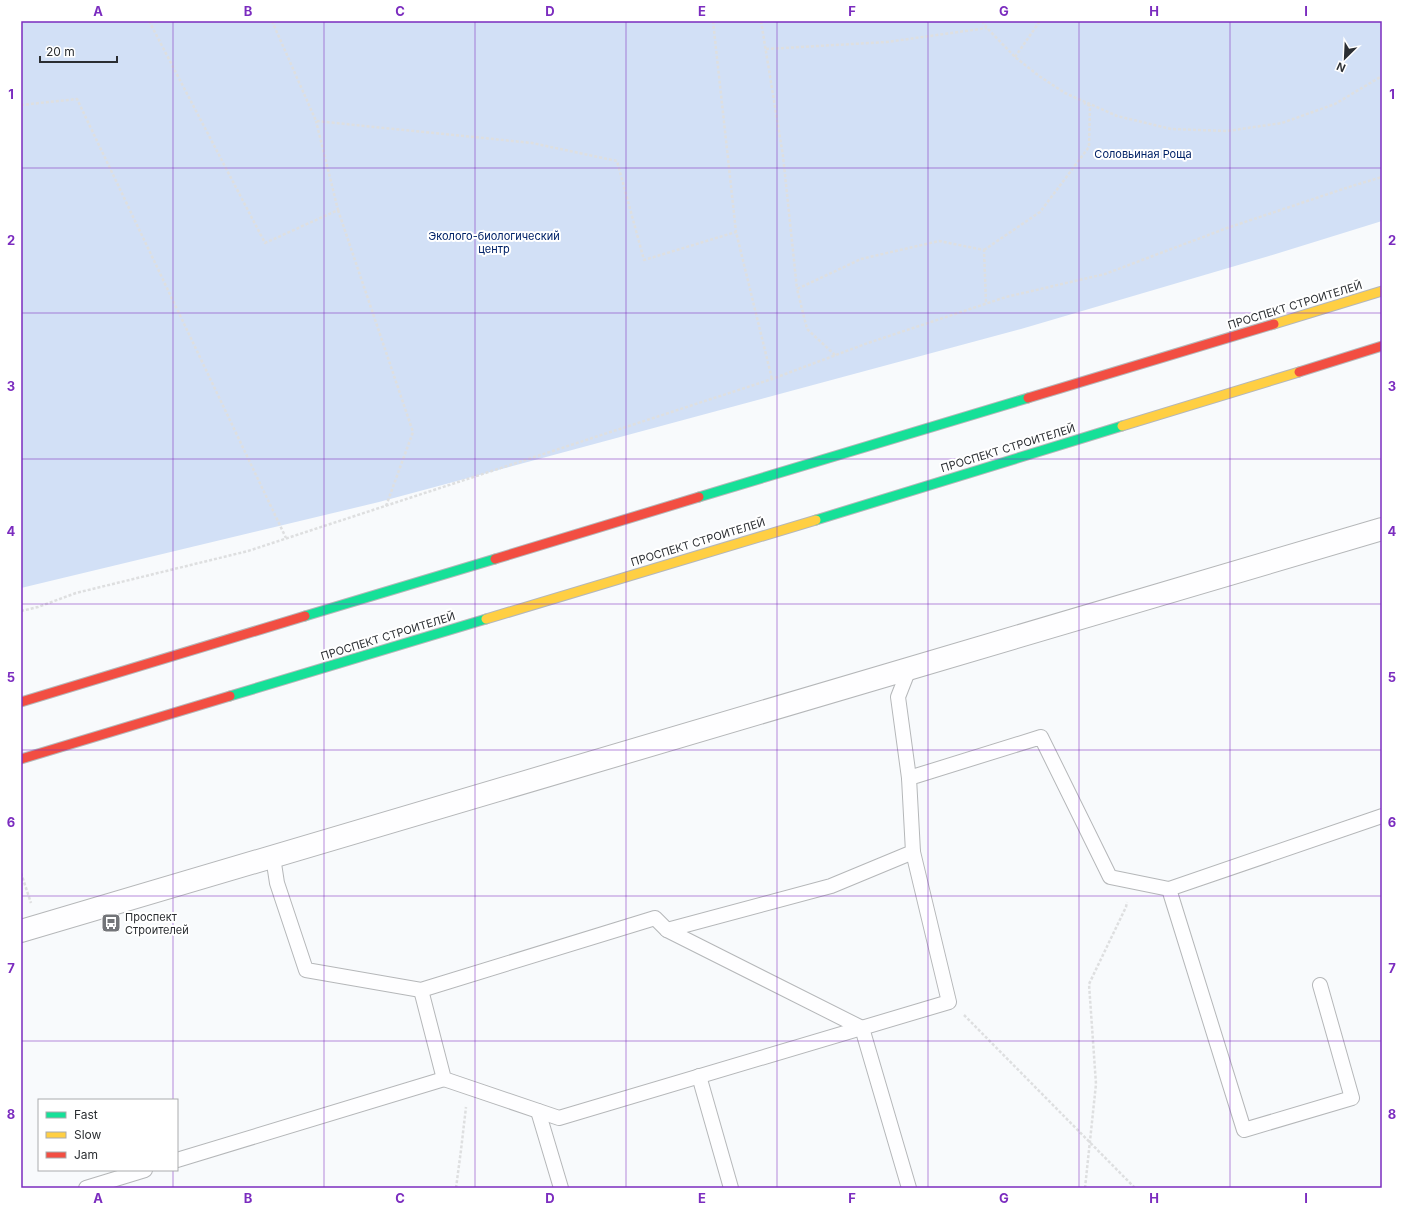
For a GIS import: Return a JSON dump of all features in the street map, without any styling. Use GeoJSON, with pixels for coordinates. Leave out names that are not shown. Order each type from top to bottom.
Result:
{"type":"FeatureCollection","features":[{"type":"Feature","properties":{"kind":"main road","name":"ПРОСПЕКТ СТРОИТЕЛЕЙ"},"geometry":{"type":"LineString","coordinates":[[21,702],[1382,291]]}},
{"type":"Feature","properties":{"kind":"main road","name":"ПРОСПЕКТ СТРОИТЕЛЕЙ"},"geometry":{"type":"LineString","coordinates":[[21,759],[834,514],[1382,346]]}},
{"type":"Feature","properties":{"kind":"street"},"geometry":{"type":"LineString","coordinates":[[21,932],[1382,529]]}},
{"type":"Feature","properties":{"kind":"lane"},"geometry":{"type":"LineString","coordinates":[[178,1160],[444,1079],[559,1118],[949,1002],[913,852],[909,778],[898,697],[909,669]]}},
{"type":"Feature","properties":{"kind":"lane"},"geometry":{"type":"LineString","coordinates":[[909,778],[1041,737],[1110,877],[1169,889],[1382,816]]}},
{"type":"Feature","properties":{"kind":"lane"},"geometry":{"type":"LineString","coordinates":[[668,930],[831,886],[913,852]]}},
{"type":"Feature","properties":{"kind":"lane"},"geometry":{"type":"LineString","coordinates":[[273,857],[277,883],[306,970],[421,990],[655,918],[668,930],[862,1028],[909,1188]]}},
{"type":"Feature","properties":{"kind":"lane"},"geometry":{"type":"LineString","coordinates":[[1169,889],[1244,1130],[1352,1098],[1320,985]]}},
{"type":"Feature","properties":{"kind":"lane"},"geometry":{"type":"LineString","coordinates":[[421,990],[444,1079]]}},
{"type":"Feature","properties":{"kind":"lane"},"geometry":{"type":"LineString","coordinates":[[699,1076],[731,1188]]}},
{"type":"Feature","properties":{"kind":"lane"},"geometry":{"type":"LineString","coordinates":[[538,1111],[561,1188]]}},
{"type":"Feature","properties":{"kind":"lane"},"geometry":{"type":"LineString","coordinates":[[86,1188],[142,1171]]}},
{"type":"Feature","properties":{"kind":"path"},"geometry":{"type":"LineString","coordinates":[[149,21],[265,244],[338,210]]}},
{"type":"Feature","properties":{"kind":"path"},"geometry":{"type":"LineString","coordinates":[[272,21],[316,121],[338,210],[413,432],[386,506]]}},
{"type":"Feature","properties":{"kind":"path"},"geometry":{"type":"LineString","coordinates":[[713,21],[736,232],[772,379]]}},
{"type":"Feature","properties":{"kind":"path"},"geometry":{"type":"LineString","coordinates":[[761,21],[783,156],[797,289],[807,329],[835,355]]}},
{"type":"Feature","properties":{"kind":"path"},"geometry":{"type":"LineString","coordinates":[[797,289],[861,259],[939,241],[984,250],[1040,212],[1089,147],[1090,106],[1039,76],[1015,57],[982,21]]}},
{"type":"Feature","properties":{"kind":"path"},"geometry":{"type":"LineString","coordinates":[[1015,57],[1040,21]]}},
{"type":"Feature","properties":{"kind":"path"},"geometry":{"type":"LineString","coordinates":[[766,49],[887,42],[987,28]]}},
{"type":"Feature","properties":{"kind":"path"},"geometry":{"type":"LineString","coordinates":[[1066,93],[1116,116],[1171,129],[1227,131],[1282,123],[1335,104],[1382,76]]}},
{"type":"Feature","properties":{"kind":"path"},"geometry":{"type":"LineString","coordinates":[[21,105],[77,99],[286,538]]}},
{"type":"Feature","properties":{"kind":"path"},"geometry":{"type":"LineString","coordinates":[[316,121],[532,143],[617,161],[644,260],[736,232]]}},
{"type":"Feature","properties":{"kind":"path"},"geometry":{"type":"LineString","coordinates":[[21,611],[38,607],[76,593],[248,551],[772,379],[835,355],[986,303],[1105,274],[1227,228],[1382,177]]}},
{"type":"Feature","properties":{"kind":"path"},"geometry":{"type":"LineString","coordinates":[[984,250],[986,303]]}},
{"type":"Feature","properties":{"kind":"path"},"geometry":{"type":"LineString","coordinates":[[1085,1188],[1096,1084],[1089,984],[1126,907],[1132,882]]}},
{"type":"Feature","properties":{"kind":"path"},"geometry":{"type":"LineString","coordinates":[[962,1014],[1135,1188]]}},
{"type":"Feature","properties":{"kind":"path"},"geometry":{"type":"LineString","coordinates":[[456,1188],[468,1087]]}},
{"type":"Feature","properties":{"kind":"green space"},"geometry":{"type":"Polygon","coordinates":[[[21,21],[1382,21],[1382,221],[1021,329],[379,502],[21,588],[21,21]]]}},
{"type":"Feature","properties":{"kind":"traffic: fast"},"geometry":{"type":"LineString","coordinates":[[699,497],[1028,398]]}},
{"type":"Feature","properties":{"kind":"traffic: fast"},"geometry":{"type":"LineString","coordinates":[[816,520],[1122,426]]}},
{"type":"Feature","properties":{"kind":"traffic: fast"},"geometry":{"type":"LineString","coordinates":[[305,616],[495,559]]}},
{"type":"Feature","properties":{"kind":"traffic: fast"},"geometry":{"type":"LineString","coordinates":[[230,696],[486,619]]}},
{"type":"Feature","properties":{"kind":"traffic: slow"},"geometry":{"type":"LineString","coordinates":[[1274,324],[1382,291]]}},
{"type":"Feature","properties":{"kind":"traffic: slow"},"geometry":{"type":"LineString","coordinates":[[1122,426],[1299,372]]}},
{"type":"Feature","properties":{"kind":"traffic: slow"},"geometry":{"type":"LineString","coordinates":[[486,619],[816,520]]}},
{"type":"Feature","properties":{"kind":"traffic: jam"},"geometry":{"type":"LineString","coordinates":[[1028,398],[1274,324]]}},
{"type":"Feature","properties":{"kind":"traffic: jam"},"geometry":{"type":"LineString","coordinates":[[1299,372],[1382,346]]}},
{"type":"Feature","properties":{"kind":"traffic: jam"},"geometry":{"type":"LineString","coordinates":[[495,559],[699,497]]}},
{"type":"Feature","properties":{"kind":"traffic: jam"},"geometry":{"type":"LineString","coordinates":[[21,702],[305,616]]}},
{"type":"Feature","properties":{"kind":"traffic: jam"},"geometry":{"type":"LineString","coordinates":[[21,759],[230,696]]}},
{"type":"Feature","properties":{"kind":"place","name":"Проспект Строителей"},"geometry":{"type":"Point","coordinates":[111,923]}},
{"type":"Feature","properties":{"kind":"park label","name":"Соловьиная Роща"},"geometry":{"type":"Point","coordinates":[1143,154]}},
{"type":"Feature","properties":{"kind":"park label","name":"Эколого-биологический центр"},"geometry":{"type":"Point","coordinates":[494,242]}}]}
